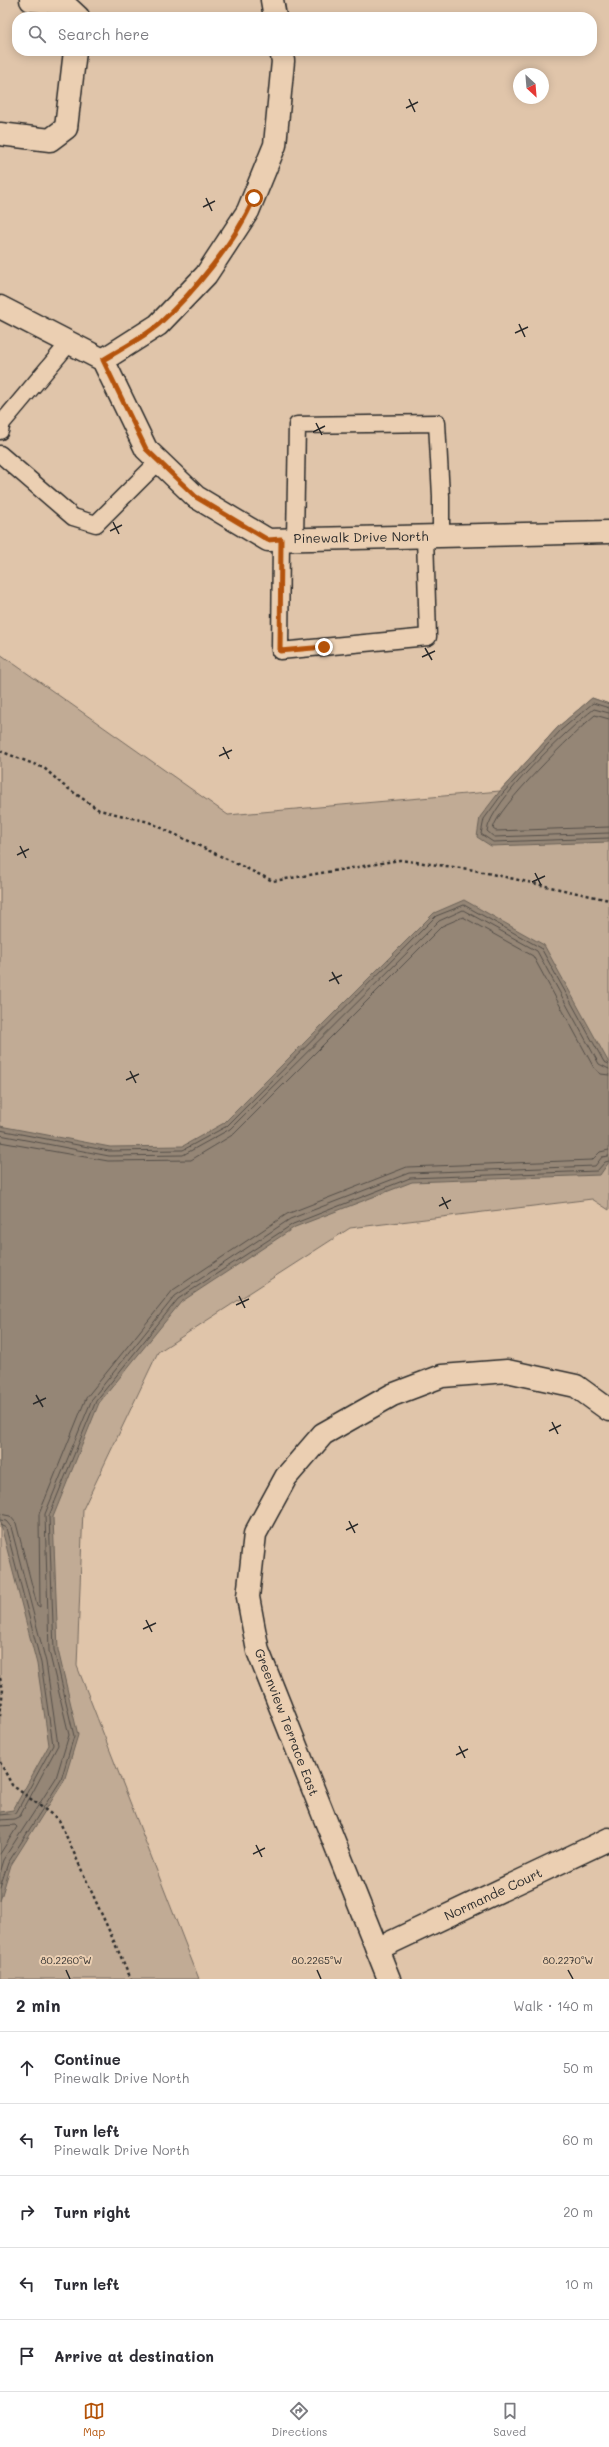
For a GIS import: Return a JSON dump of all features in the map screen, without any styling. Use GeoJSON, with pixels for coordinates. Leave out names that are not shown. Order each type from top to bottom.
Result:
{"type":"FeatureCollection","features":[{"type":"Feature","properties":{"kind":"street"},"geometry":{"type":"LineString","coordinates":[[31,0],[64,3],[73,12]]}},
{"type":"Feature","properties":{"kind":"street"},"geometry":{"type":"LineString","coordinates":[[272,0],[274,12]]}},
{"type":"Feature","properties":{"kind":"street"},"geometry":{"type":"LineString","coordinates":[[0,134],[50,140],[66,128],[74,56]]}},
{"type":"Feature","properties":{"kind":"street"},"geometry":{"type":"LineString","coordinates":[[0,307],[103,360],[158,325],[206,275],[248,211],[275,145],[283,61],[282,56]]}},
{"type":"Feature","properties":{"kind":"street","name":"Pinewalk Drive North"},"geometry":{"type":"LineString","coordinates":[[103,360],[146,449],[196,497],[268,540],[609,532]]}},
{"type":"Feature","properties":{"kind":"street","name":"Greenview Terrace East"},"geometry":{"type":"LineString","coordinates":[[389,1979],[258,1651],[248,1597],[255,1534],[286,1477],[322,1434],[392,1395],[442,1376],[507,1371],[576,1386],[609,1410]]}},
{"type":"Feature","properties":{"kind":"street","name":"Normande Court"},"geometry":{"type":"LineString","coordinates":[[377,1949],[609,1839]]}},
{"type":"Feature","properties":{"kind":"lane"},"geometry":{"type":"LineString","coordinates":[[0,431],[2,423],[69,343]]}},
{"type":"Feature","properties":{"kind":"lane"},"geometry":{"type":"LineString","coordinates":[[437,423],[442,496],[433,536],[428,637],[280,651],[297,425],[437,423]]}},
{"type":"Feature","properties":{"kind":"lane"},"geometry":{"type":"LineString","coordinates":[[0,454],[73,517],[96,524],[159,461]]}},
{"type":"Feature","properties":{"kind":"path"},"geometry":{"type":"LineString","coordinates":[[0,750],[44,768],[63,785],[99,810],[149,822],[273,880],[400,860],[469,869],[609,900]]}},
{"type":"Feature","properties":{"kind":"path"},"geometry":{"type":"LineString","coordinates":[[0,1678],[2,1689],[0,1716]]}},
{"type":"Feature","properties":{"kind":"path"},"geometry":{"type":"LineString","coordinates":[[0,1762],[12,1785],[59,1820],[131,1979]]}},
{"type":"Feature","properties":{"kind":"shaded area"},"geometry":{"type":"Polygon","coordinates":[[[0,654],[228,815],[500,791],[558,727],[592,698],[609,704],[609,1210],[592,1199],[350,1228],[158,1352],[83,1509],[77,1666],[199,1979],[0,1979],[0,654]]]}},
{"type":"Feature","properties":{"kind":"water"},"geometry":{"type":"Polygon","coordinates":[[[592,698],[609,704],[609,842],[491,846],[477,837],[480,817],[500,791],[558,727],[592,698]]]}},
{"type":"Feature","properties":{"kind":"water"},"geometry":{"type":"Polygon","coordinates":[[[464,900],[544,945],[609,1063],[609,1162],[600,1175],[412,1182],[295,1227],[181,1302],[99,1403],[53,1517],[58,1650],[78,1735],[64,1781],[11,1865],[0,1901],[0,1812],[13,1810],[49,1745],[37,1664],[0,1522],[0,1126],[110,1147],[183,1146],[224,1123],[434,913],[464,900]]]}},
{"type":"Feature","properties":{"kind":"route"},"geometry":{"type":"LineString","coordinates":[[254,198],[248,211],[206,275],[158,325],[103,360],[146,449],[196,497],[268,540],[281,539],[280,651],[324,647]]}}]}
